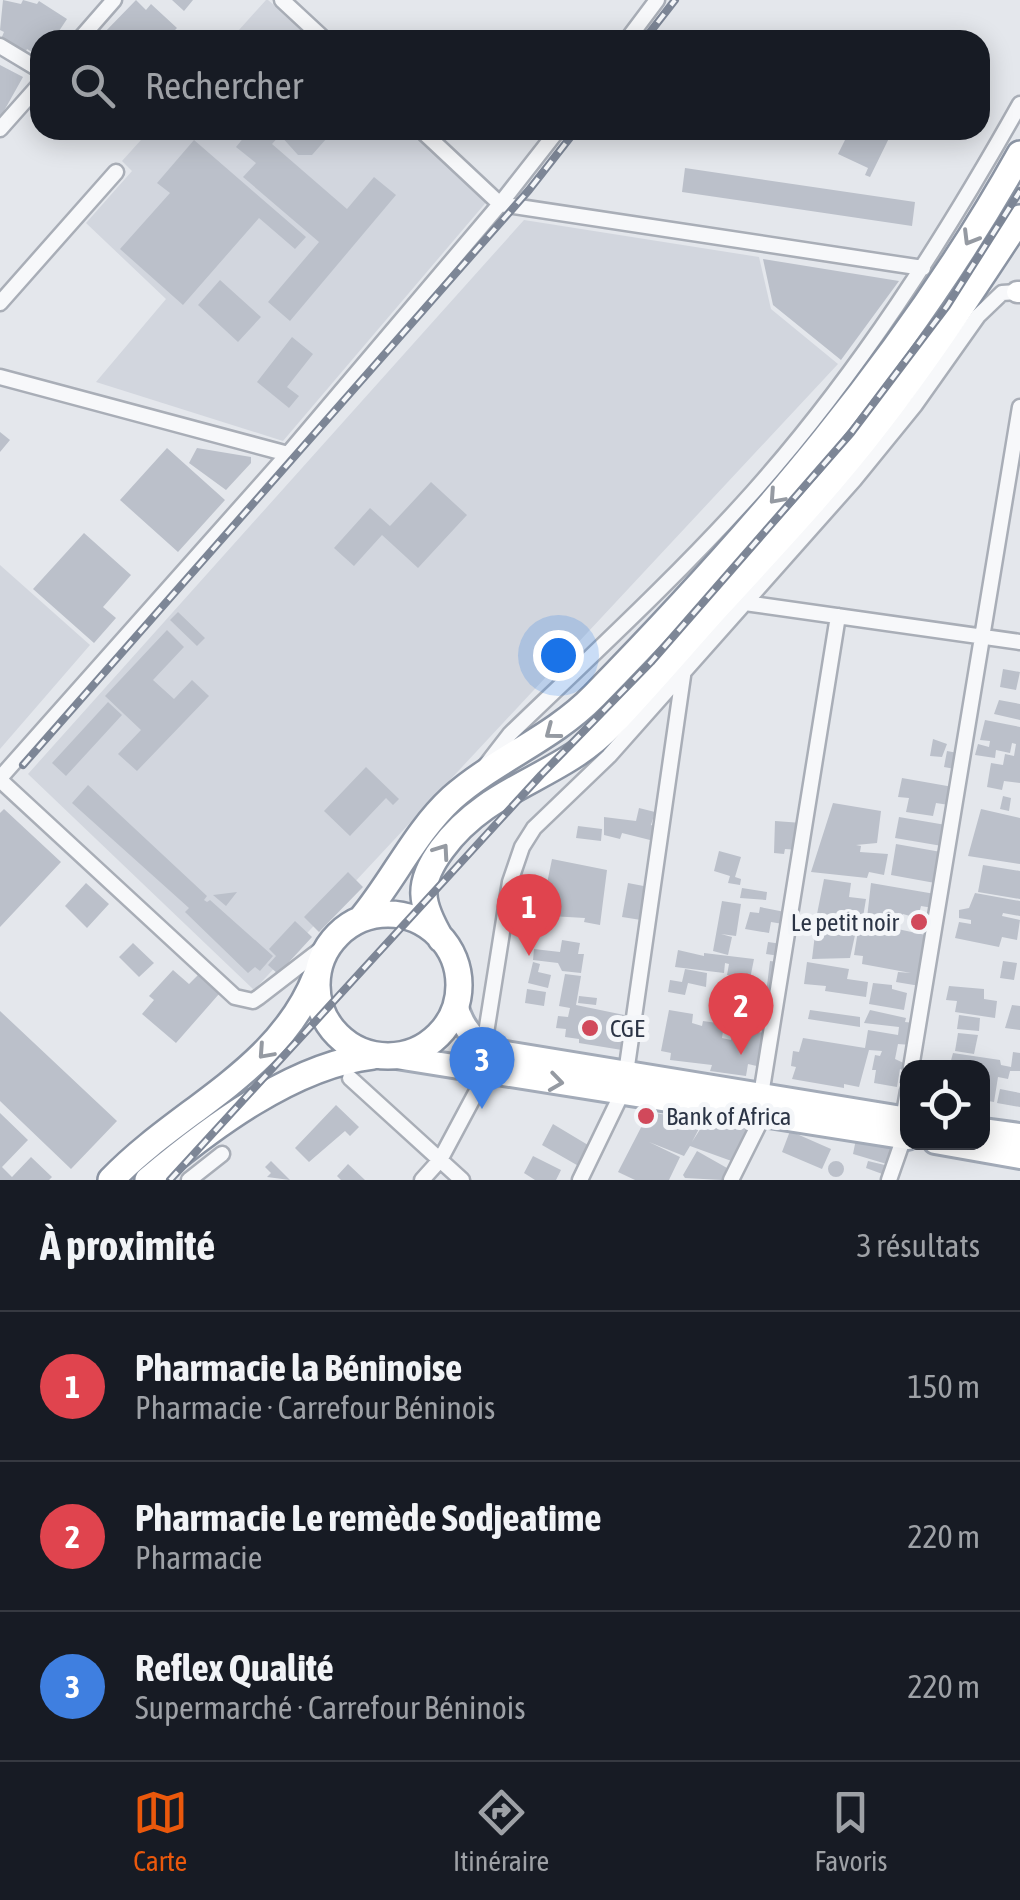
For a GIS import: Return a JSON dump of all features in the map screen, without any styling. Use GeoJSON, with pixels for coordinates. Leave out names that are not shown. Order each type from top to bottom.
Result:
{"type":"FeatureCollection","features":[{"type":"Feature","properties":{"kind":"highway"},"geometry":{"type":"LineString","coordinates":[[111,1180],[160,1134],[232,1084],[264,1055],[302,1006],[333,940],[361,920],[422,832],[451,800],[556,729],[591,699],[800,470],[880,372],[946,278],[1020,154]]}},
{"type":"Feature","properties":{"kind":"highway"},"geometry":{"type":"LineString","coordinates":[[148,1180],[191,1146],[293,1080],[335,1062],[408,1053],[430,1041],[448,1022],[456,1004],[458,974],[452,955],[428,916],[422,894],[424,881],[440,851],[487,804],[562,763],[610,726],[839,472],[934,348],[1020,218]]}},
{"type":"Feature","properties":{"kind":"highway"},"geometry":{"type":"LineString","coordinates":[[361,920],[387,914],[404,916],[442,938]]}},
{"type":"Feature","properties":{"kind":"highway"},"geometry":{"type":"LineString","coordinates":[[318,972],[318,998],[330,1027],[350,1046],[385,1056]]}},
{"type":"Feature","properties":{"kind":"main road"},"geometry":{"type":"LineString","coordinates":[[456,1004],[461,1023],[493,1062]]}},
{"type":"Feature","properties":{"kind":"main road"},"geometry":{"type":"LineString","coordinates":[[385,1056],[493,1062],[900,1127]]}},
{"type":"Feature","properties":{"kind":"main road"},"geometry":{"type":"LineString","coordinates":[[990,1131],[1020,1135]]}},
{"type":"Feature","properties":{"kind":"main road"},"geometry":{"type":"LineString","coordinates":[[980,1150],[1020,1157]]}},
{"type":"Feature","properties":{"kind":"street"},"geometry":{"type":"LineString","coordinates":[[87,30],[114,0]]}},
{"type":"Feature","properties":{"kind":"street"},"geometry":{"type":"LineString","coordinates":[[282,0],[314,30]]}},
{"type":"Feature","properties":{"kind":"street"},"geometry":{"type":"LineString","coordinates":[[634,30],[657,0]]}},
{"type":"Feature","properties":{"kind":"street"},"geometry":{"type":"LineString","coordinates":[[0,46],[30,64]]}},
{"type":"Feature","properties":{"kind":"street"},"geometry":{"type":"LineString","coordinates":[[0,129],[30,95]]}},
{"type":"Feature","properties":{"kind":"street"},"geometry":{"type":"LineString","coordinates":[[473,782],[510,734],[624,625],[780,460],[856,365],[923,268],[1020,104]]}},
{"type":"Feature","properties":{"kind":"street"},"geometry":{"type":"LineString","coordinates":[[432,140],[500,204],[923,268]]}},
{"type":"Feature","properties":{"kind":"street"},"geometry":{"type":"LineString","coordinates":[[333,940],[260,997],[253,1001],[235,997],[0,779],[288,454],[550,140]]}},
{"type":"Feature","properties":{"kind":"street"},"geometry":{"type":"LineString","coordinates":[[0,304],[116,172]]}},
{"type":"Feature","properties":{"kind":"street"},"geometry":{"type":"LineString","coordinates":[[422,1180],[440,1160],[493,1062],[486,1033],[510,882],[522,848],[548,812],[609,756],[883,444],[978,316],[1002,293],[1018,292]]}},
{"type":"Feature","properties":{"kind":"street"},"geometry":{"type":"LineString","coordinates":[[0,377],[288,454]]}},
{"type":"Feature","properties":{"kind":"street"},"geometry":{"type":"LineString","coordinates":[[913,1060],[1020,407]]}},
{"type":"Feature","properties":{"kind":"street"},"geometry":{"type":"LineString","coordinates":[[745,602],[1020,642]]}},
{"type":"Feature","properties":{"kind":"street"},"geometry":{"type":"LineString","coordinates":[[731,1180],[763,1104],[838,616]]}},
{"type":"Feature","properties":{"kind":"street"},"geometry":{"type":"LineString","coordinates":[[624,625],[644,642]]}},
{"type":"Feature","properties":{"kind":"street"},"geometry":{"type":"LineString","coordinates":[[580,1180],[625,1082],[684,669]]}},
{"type":"Feature","properties":{"kind":"street"},"geometry":{"type":"LineString","coordinates":[[350,1078],[462,1180]]}},
{"type":"Feature","properties":{"kind":"street"},"geometry":{"type":"LineString","coordinates":[[888,1180],[900,1145]]}},
{"type":"Feature","properties":{"kind":"street"},"geometry":{"type":"LineString","coordinates":[[190,1180],[222,1154]]}},
{"type":"Feature","properties":{"kind":"shaded area"},"geometry":{"type":"Polygon","coordinates":[[[268,0],[303,30],[239,30],[268,0]]]}},
{"type":"Feature","properties":{"kind":"shaded area"},"geometry":{"type":"Polygon","coordinates":[[[141,140],[432,140],[494,193],[283,441],[96,382],[166,299],[86,223],[132,171],[122,161],[141,140]]]}},
{"type":"Feature","properties":{"kind":"shaded area"},"geometry":{"type":"Polygon","coordinates":[[[524,220],[759,257],[771,309],[838,364],[254,990],[28,774],[524,220]]]}},
{"type":"Feature","properties":{"kind":"shaded area"},"geometry":{"type":"Polygon","coordinates":[[[0,565],[90,645],[0,749],[0,565]]]}},
{"type":"Feature","properties":{"kind":"building"},"geometry":{"type":"Polygon","coordinates":[[[3,0],[21,4],[23,0],[37,4],[39,1],[67,19],[60,30],[30,30],[30,51],[25,53],[1,39],[4,32],[0,30],[3,0]]]}},
{"type":"Feature","properties":{"kind":"building"},"geometry":{"type":"Polygon","coordinates":[[[136,0],[146,10],[151,4],[177,28],[175,30],[107,30],[136,0]]]}},
{"type":"Feature","properties":{"kind":"building"},"geometry":{"type":"Polygon","coordinates":[[[172,0],[193,0],[184,11],[172,0]]]}},
{"type":"Feature","properties":{"kind":"building"},"geometry":{"type":"Polygon","coordinates":[[[0,65],[23,77],[0,118],[0,65]]]}},
{"type":"Feature","properties":{"kind":"building"},"geometry":{"type":"Polygon","coordinates":[[[194,140],[306,237],[295,249],[259,218],[183,305],[120,249],[170,193],[157,183],[194,140]]]}},
{"type":"Feature","properties":{"kind":"building"},"geometry":{"type":"Polygon","coordinates":[[[242,140],[276,140],[272,144],[347,209],[374,177],[396,195],[290,321],[268,302],[319,242],[243,177],[256,163],[236,147],[242,140]]]}},
{"type":"Feature","properties":{"kind":"building"},"geometry":{"type":"Polygon","coordinates":[[[284,140],[325,140],[312,155],[298,155],[284,140]]]}},
{"type":"Feature","properties":{"kind":"building"},"geometry":{"type":"Polygon","coordinates":[[[845,140],[888,140],[870,177],[865,175],[868,168],[838,154],[845,140]]]}},
{"type":"Feature","properties":{"kind":"building"},"geometry":{"type":"Polygon","coordinates":[[[685,168],[915,202],[912,226],[682,192],[685,168]]]}},
{"type":"Feature","properties":{"kind":"building"},"geometry":{"type":"Polygon","coordinates":[[[763,259],[899,281],[841,360],[773,305],[763,259]]]}},
{"type":"Feature","properties":{"kind":"building"},"geometry":{"type":"Polygon","coordinates":[[[220,280],[261,317],[238,342],[198,305],[220,280]]]}},
{"type":"Feature","properties":{"kind":"building"},"geometry":{"type":"Polygon","coordinates":[[[292,337],[313,354],[287,387],[299,396],[289,408],[257,382],[292,337]]]}},
{"type":"Feature","properties":{"kind":"building"},"geometry":{"type":"Polygon","coordinates":[[[0,432],[10,440],[0,452],[0,432]]]}},
{"type":"Feature","properties":{"kind":"building"},"geometry":{"type":"Polygon","coordinates":[[[167,448],[225,500],[178,552],[120,500],[167,448]]]}},
{"type":"Feature","properties":{"kind":"building"},"geometry":{"type":"Polygon","coordinates":[[[197,448],[251,457],[251,463],[226,490],[189,463],[197,448]]]}},
{"type":"Feature","properties":{"kind":"building"},"geometry":{"type":"Polygon","coordinates":[[[431,482],[467,515],[418,568],[382,535],[354,566],[334,548],[370,508],[390,526],[431,482]]]}},
{"type":"Feature","properties":{"kind":"building"},"geometry":{"type":"Polygon","coordinates":[[[84,533],[131,575],[103,607],[116,618],[94,643],[33,589],[84,533]]]}},
{"type":"Feature","properties":{"kind":"building"},"geometry":{"type":"Polygon","coordinates":[[[178,612],[205,638],[197,646],[170,620],[178,612]]]}},
{"type":"Feature","properties":{"kind":"building"},"geometry":{"type":"Polygon","coordinates":[[[167,630],[184,647],[153,680],[174,699],[192,680],[209,696],[137,771],[118,754],[141,730],[105,696],[167,630]]]}},
{"type":"Feature","properties":{"kind":"building"},"geometry":{"type":"Polygon","coordinates":[[[1003,669],[1020,672],[1016,690],[1000,687],[1003,669]]]}},
{"type":"Feature","properties":{"kind":"building"},"geometry":{"type":"Polygon","coordinates":[[[999,700],[1020,704],[1020,720],[994,714],[999,700]]]}},
{"type":"Feature","properties":{"kind":"building"},"geometry":{"type":"Polygon","coordinates":[[[108,702],[122,715],[66,776],[52,763],[108,702]]]}},
{"type":"Feature","properties":{"kind":"building"},"geometry":{"type":"Polygon","coordinates":[[[985,720],[1020,727],[1020,783],[1004,781],[1002,790],[987,787],[991,763],[1003,765],[1005,754],[1014,756],[1016,744],[1012,743],[1010,753],[996,750],[995,758],[975,755],[978,744],[989,747],[990,741],[980,740],[985,720]]]}},
{"type":"Feature","properties":{"kind":"building"},"geometry":{"type":"Polygon","coordinates":[[[933,739],[947,744],[942,757],[930,756],[933,739]]]}},
{"type":"Feature","properties":{"kind":"building"},"geometry":{"type":"Polygon","coordinates":[[[947,751],[963,754],[960,770],[944,767],[947,751]]]}},
{"type":"Feature","properties":{"kind":"building"},"geometry":{"type":"Polygon","coordinates":[[[366,767],[399,799],[393,805],[386,798],[350,836],[324,811],[366,767]]]}},
{"type":"Feature","properties":{"kind":"building"},"geometry":{"type":"Polygon","coordinates":[[[902,778],[953,787],[949,805],[936,803],[933,816],[906,812],[909,798],[898,797],[902,778]]]}},
{"type":"Feature","properties":{"kind":"building"},"geometry":{"type":"Polygon","coordinates":[[[88,785],[207,896],[204,900],[210,900],[273,956],[260,971],[255,967],[248,973],[185,912],[189,908],[72,803],[88,785]]]}},
{"type":"Feature","properties":{"kind":"building"},"geometry":{"type":"Polygon","coordinates":[[[1003,796],[1011,798],[1009,811],[1000,809],[1003,796]]]}},
{"type":"Feature","properties":{"kind":"building"},"geometry":{"type":"Polygon","coordinates":[[[833,803],[881,811],[877,843],[856,845],[861,846],[860,852],[888,854],[884,875],[869,872],[867,878],[811,872],[833,803]]]}},
{"type":"Feature","properties":{"kind":"building"},"geometry":{"type":"Polygon","coordinates":[[[639,808],[655,812],[651,825],[658,827],[654,841],[622,833],[620,839],[604,835],[604,817],[636,821],[639,808]]]}},
{"type":"Feature","properties":{"kind":"building"},"geometry":{"type":"Polygon","coordinates":[[[4,809],[61,862],[0,927],[0,813],[4,809]]]}},
{"type":"Feature","properties":{"kind":"building"},"geometry":{"type":"Polygon","coordinates":[[[981,809],[1020,818],[1020,864],[968,856],[981,809]]]}},
{"type":"Feature","properties":{"kind":"building"},"geometry":{"type":"Polygon","coordinates":[[[899,817],[946,825],[942,846],[895,838],[899,817]]]}},
{"type":"Feature","properties":{"kind":"building"},"geometry":{"type":"Polygon","coordinates":[[[775,821],[802,823],[799,850],[774,853],[775,821]]]}},
{"type":"Feature","properties":{"kind":"building"},"geometry":{"type":"Polygon","coordinates":[[[578,826],[602,829],[601,841],[576,838],[578,826]]]}},
{"type":"Feature","properties":{"kind":"building"},"geometry":{"type":"Polygon","coordinates":[[[896,844],[941,852],[935,883],[891,875],[896,844]]]}},
{"type":"Feature","properties":{"kind":"building"},"geometry":{"type":"Polygon","coordinates":[[[719,851],[741,857],[735,877],[741,879],[740,885],[728,883],[730,876],[714,871],[719,851]]]}},
{"type":"Feature","properties":{"kind":"building"},"geometry":{"type":"Polygon","coordinates":[[[552,859],[607,870],[600,925],[584,922],[585,918],[550,916],[553,899],[544,898],[552,859]]]}},
{"type":"Feature","properties":{"kind":"building"},"geometry":{"type":"Polygon","coordinates":[[[983,865],[1020,871],[1020,899],[978,892],[983,865]]]}},
{"type":"Feature","properties":{"kind":"building"},"geometry":{"type":"Polygon","coordinates":[[[348,872],[363,887],[319,932],[304,917],[348,872]]]}},
{"type":"Feature","properties":{"kind":"building"},"geometry":{"type":"Polygon","coordinates":[[[824,879],[851,883],[849,897],[866,899],[863,917],[867,918],[871,883],[935,894],[933,908],[921,906],[919,914],[926,915],[924,924],[909,922],[910,916],[903,914],[902,920],[889,918],[894,922],[893,928],[930,936],[920,986],[896,982],[898,972],[911,973],[862,964],[863,956],[854,955],[857,916],[816,919],[824,879]]]}},
{"type":"Feature","properties":{"kind":"building"},"geometry":{"type":"Polygon","coordinates":[[[86,883],[109,904],[87,928],[65,906],[86,883]]]}},
{"type":"Feature","properties":{"kind":"building"},"geometry":{"type":"Polygon","coordinates":[[[628,883],[654,888],[641,920],[622,917],[628,883]]]}},
{"type":"Feature","properties":{"kind":"building"},"geometry":{"type":"Polygon","coordinates":[[[742,888],[767,892],[766,900],[740,898],[742,888]]]}},
{"type":"Feature","properties":{"kind":"building"},"geometry":{"type":"Polygon","coordinates":[[[237,892],[226,906],[213,895],[237,892]]]}},
{"type":"Feature","properties":{"kind":"building"},"geometry":{"type":"Polygon","coordinates":[[[975,893],[1020,901],[1020,916],[1002,916],[1020,920],[1017,940],[1002,937],[999,947],[955,938],[959,922],[971,924],[971,920],[959,918],[959,910],[969,908],[975,893]]]}},
{"type":"Feature","properties":{"kind":"building"},"geometry":{"type":"Polygon","coordinates":[[[722,901],[741,904],[736,936],[721,934],[732,937],[728,955],[713,951],[722,901]]]}},
{"type":"Feature","properties":{"kind":"building"},"geometry":{"type":"Polygon","coordinates":[[[760,907],[785,912],[783,924],[771,922],[769,933],[745,929],[750,912],[759,913],[760,907]]]}},
{"type":"Feature","properties":{"kind":"building"},"geometry":{"type":"Polygon","coordinates":[[[295,921],[312,937],[278,974],[268,965],[276,956],[269,949],[295,921]]]}},
{"type":"Feature","properties":{"kind":"building"},"geometry":{"type":"Polygon","coordinates":[[[834,922],[857,926],[850,958],[812,959],[816,926],[833,928],[834,922]]]}},
{"type":"Feature","properties":{"kind":"building"},"geometry":{"type":"Polygon","coordinates":[[[562,940],[580,943],[578,954],[584,954],[581,973],[562,971],[558,963],[533,960],[534,949],[560,952],[562,940]]]}},
{"type":"Feature","properties":{"kind":"building"},"geometry":{"type":"Polygon","coordinates":[[[768,942],[789,945],[787,957],[766,954],[768,942]]]}},
{"type":"Feature","properties":{"kind":"building"},"geometry":{"type":"Polygon","coordinates":[[[133,943],[154,963],[139,977],[119,957],[133,943]]]}},
{"type":"Feature","properties":{"kind":"building"},"geometry":{"type":"Polygon","coordinates":[[[678,950],[754,959],[750,979],[727,975],[729,964],[725,963],[724,973],[675,967],[678,950]]]}},
{"type":"Feature","properties":{"kind":"building"},"geometry":{"type":"Polygon","coordinates":[[[770,961],[779,962],[774,1023],[759,1020],[757,1032],[767,1033],[761,1067],[748,1064],[746,1076],[710,1071],[712,1065],[670,1060],[671,1053],[661,1051],[669,1010],[693,1014],[692,1023],[702,1026],[703,1021],[724,1024],[722,1038],[731,1040],[735,1026],[741,1027],[743,1020],[717,1016],[720,1000],[746,1004],[746,999],[722,995],[725,978],[766,985],[761,1005],[772,1006],[765,1002],[770,961]]]}},
{"type":"Feature","properties":{"kind":"building"},"geometry":{"type":"Polygon","coordinates":[[[1003,961],[1017,963],[1014,980],[1000,978],[1003,961]]]}},
{"type":"Feature","properties":{"kind":"building"},"geometry":{"type":"Polygon","coordinates":[[[533,962],[540,964],[538,972],[551,975],[548,988],[528,983],[533,962]]]}},
{"type":"Feature","properties":{"kind":"building"},"geometry":{"type":"Polygon","coordinates":[[[807,962],[849,969],[847,979],[868,982],[866,997],[804,984],[807,962]]]}},
{"type":"Feature","properties":{"kind":"building"},"geometry":{"type":"Polygon","coordinates":[[[685,969],[707,973],[706,987],[688,983],[685,995],[668,992],[670,980],[682,982],[685,969]]]}},
{"type":"Feature","properties":{"kind":"building"},"geometry":{"type":"Polygon","coordinates":[[[173,970],[189,984],[198,975],[219,994],[176,1043],[142,1014],[154,1000],[149,996],[173,970]]]}},
{"type":"Feature","properties":{"kind":"building"},"geometry":{"type":"Polygon","coordinates":[[[565,974],[581,976],[576,1005],[634,1017],[628,1051],[579,1043],[579,1039],[565,1037],[566,1029],[556,1028],[558,1016],[568,1017],[570,1008],[559,1006],[565,974]]]}},
{"type":"Feature","properties":{"kind":"building"},"geometry":{"type":"Polygon","coordinates":[[[873,983],[892,985],[892,989],[907,993],[904,1010],[869,1004],[873,983]]]}},
{"type":"Feature","properties":{"kind":"building"},"geometry":{"type":"Polygon","coordinates":[[[949,986],[984,989],[984,999],[997,1001],[995,1018],[955,1012],[957,1001],[946,1000],[949,986]]]}},
{"type":"Feature","properties":{"kind":"building"},"geometry":{"type":"Polygon","coordinates":[[[527,989],[546,992],[544,1006],[525,1003],[527,989]]]}},
{"type":"Feature","properties":{"kind":"building"},"geometry":{"type":"Polygon","coordinates":[[[579,996],[597,998],[596,1005],[578,1003],[579,996]]]}},
{"type":"Feature","properties":{"kind":"building"},"geometry":{"type":"Polygon","coordinates":[[[1012,1005],[1020,1006],[1020,1030],[1005,1028],[1012,1005]]]}},
{"type":"Feature","properties":{"kind":"building"},"geometry":{"type":"Polygon","coordinates":[[[810,1010],[860,1017],[860,1027],[808,1019],[810,1010]]]}},
{"type":"Feature","properties":{"kind":"building"},"geometry":{"type":"Polygon","coordinates":[[[870,1010],[914,1023],[911,1045],[898,1044],[897,1087],[874,1083],[875,1055],[880,1056],[882,1051],[869,1050],[859,1087],[792,1079],[796,1067],[791,1066],[793,1051],[799,1052],[803,1038],[865,1048],[868,1030],[898,1035],[899,1027],[864,1023],[870,1010]]]}},
{"type":"Feature","properties":{"kind":"building"},"geometry":{"type":"Polygon","coordinates":[[[0,1011],[117,1121],[71,1169],[0,1101],[0,1011]]]}},
{"type":"Feature","properties":{"kind":"building"},"geometry":{"type":"Polygon","coordinates":[[[959,1015],[980,1018],[979,1031],[957,1029],[959,1015]]]}},
{"type":"Feature","properties":{"kind":"building"},"geometry":{"type":"Polygon","coordinates":[[[958,1033],[978,1035],[974,1054],[955,1051],[958,1033]]]}},
{"type":"Feature","properties":{"kind":"building"},"geometry":{"type":"Polygon","coordinates":[[[1013,1052],[1020,1053],[1020,1071],[1010,1071],[1008,1079],[998,1077],[994,1102],[990,1101],[990,1060],[951,1060],[953,1053],[1000,1060],[1001,1065],[1011,1067],[1013,1052]]]}},
{"type":"Feature","properties":{"kind":"building"},"geometry":{"type":"Polygon","coordinates":[[[1000,1089],[1020,1093],[1020,1107],[997,1103],[1000,1089]]]}},
{"type":"Feature","properties":{"kind":"building"},"geometry":{"type":"Polygon","coordinates":[[[336,1105],[359,1127],[350,1136],[345,1131],[309,1162],[295,1148],[336,1105]]]}},
{"type":"Feature","properties":{"kind":"building"},"geometry":{"type":"Polygon","coordinates":[[[649,1112],[703,1121],[692,1142],[706,1120],[757,1127],[737,1163],[690,1146],[684,1156],[649,1142],[680,1157],[669,1180],[635,1180],[618,1172],[649,1112]]]}},
{"type":"Feature","properties":{"kind":"building"},"geometry":{"type":"Polygon","coordinates":[[[0,1113],[28,1140],[2,1167],[12,1177],[31,1157],[52,1177],[49,1180],[0,1180],[0,1113]]]}},
{"type":"Feature","properties":{"kind":"building"},"geometry":{"type":"Polygon","coordinates":[[[553,1124],[593,1148],[582,1168],[542,1145],[553,1124]]]}},
{"type":"Feature","properties":{"kind":"building"},"geometry":{"type":"Polygon","coordinates":[[[790,1131],[831,1149],[822,1169],[782,1152],[790,1131]]]}},
{"type":"Feature","properties":{"kind":"building"},"geometry":{"type":"Polygon","coordinates":[[[856,1139],[895,1144],[890,1165],[853,1154],[856,1139]]]}},
{"type":"Feature","properties":{"kind":"building"},"geometry":{"type":"Polygon","coordinates":[[[697,1151],[727,1168],[722,1180],[685,1178],[683,1175],[697,1151]]]}},
{"type":"Feature","properties":{"kind":"building"},"geometry":{"type":"Polygon","coordinates":[[[533,1156],[561,1170],[556,1180],[535,1180],[524,1173],[533,1156]]]}},
{"type":"Feature","properties":{"kind":"building"},"geometry":{"type":"Polygon","coordinates":[[[271,1161],[290,1180],[267,1177],[271,1173],[265,1167],[271,1161]]]}},
{"type":"Feature","properties":{"kind":"building"},"geometry":{"type":"Polygon","coordinates":[[[836,1161],[844,1169],[836,1177],[828,1169],[836,1161]]]}},
{"type":"Feature","properties":{"kind":"building"},"geometry":{"type":"Polygon","coordinates":[[[868,1161],[889,1166],[885,1175],[866,1168],[868,1161]]]}},
{"type":"Feature","properties":{"kind":"building"},"geometry":{"type":"Polygon","coordinates":[[[348,1164],[365,1180],[341,1180],[337,1176],[348,1164]]]}},
{"type":"Feature","properties":{"kind":"railway"},"geometry":{"type":"LineString","coordinates":[[652,30],[675,0]]}},
{"type":"Feature","properties":{"kind":"railway"},"geometry":{"type":"LineString","coordinates":[[23,765],[529,190],[568,140]]}},
{"type":"Feature","properties":{"kind":"railway"},"geometry":{"type":"LineString","coordinates":[[170,1180],[541,775],[651,662],[851,433],[947,306],[1020,191]]}},
{"type":"Feature","properties":{"kind":"place","name":"Le petit noir"},"geometry":{"type":"Point","coordinates":[919,922]}},
{"type":"Feature","properties":{"kind":"place","name":"Pharmacie la Béninoise"},"geometry":{"type":"Point","coordinates":[529,956]}},
{"type":"Feature","properties":{"kind":"place","name":"CGE"},"geometry":{"type":"Point","coordinates":[590,1028]}},
{"type":"Feature","properties":{"kind":"place","name":"Pharmacie Le remède Sodjeatime"},"geometry":{"type":"Point","coordinates":[741,1055]}},
{"type":"Feature","properties":{"kind":"place","name":"Reflex Qualité"},"geometry":{"type":"Point","coordinates":[482,1109]}},
{"type":"Feature","properties":{"kind":"place","name":"Bank of Africa"},"geometry":{"type":"Point","coordinates":[646,1116]}}]}
